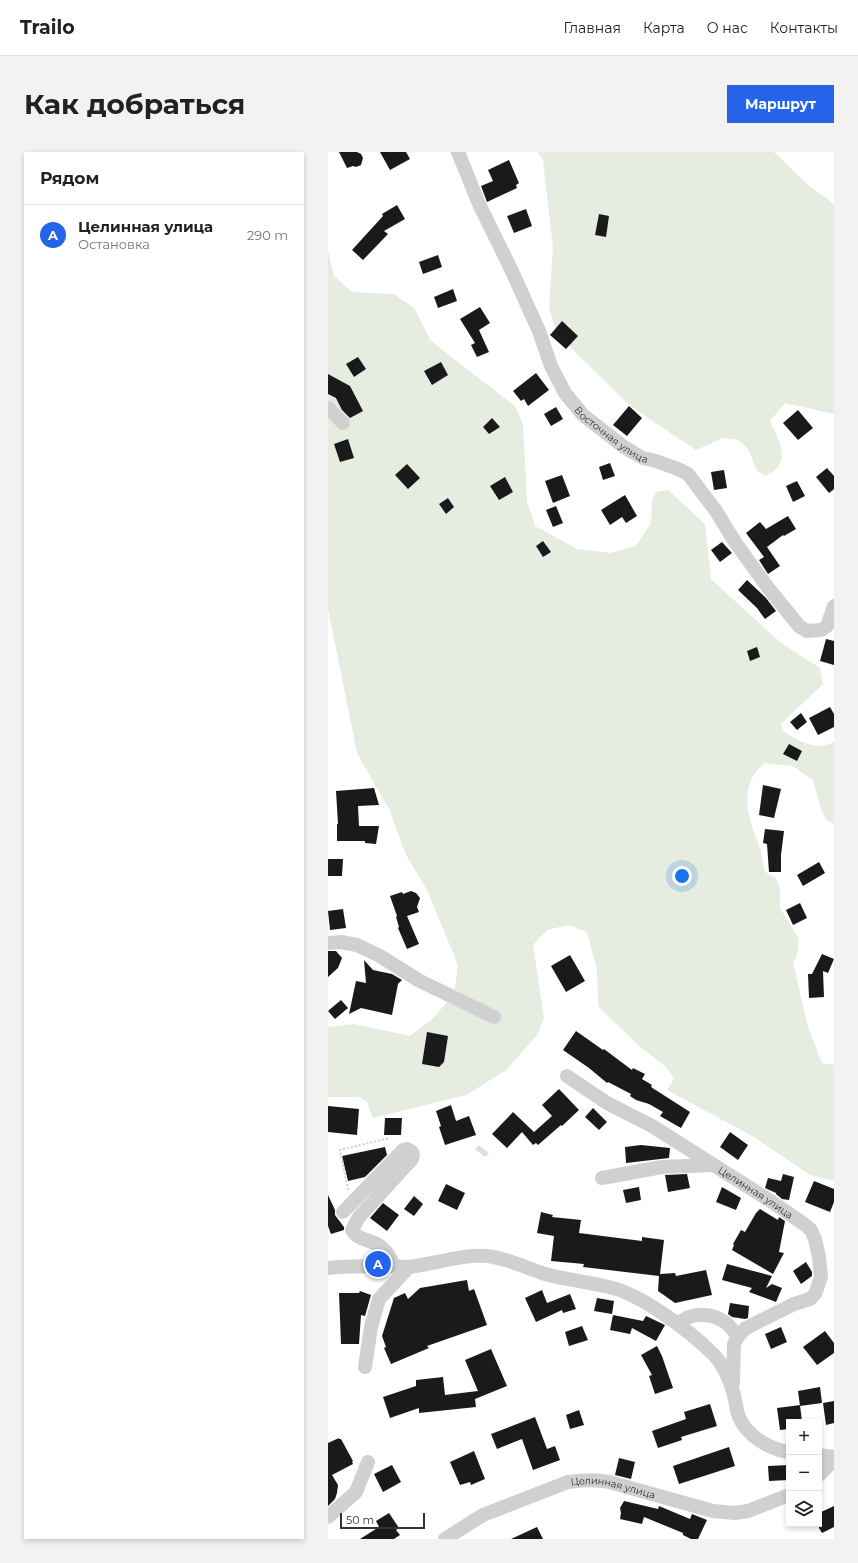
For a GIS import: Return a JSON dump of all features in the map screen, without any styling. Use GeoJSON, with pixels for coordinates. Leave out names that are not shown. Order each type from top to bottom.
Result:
{"type":"FeatureCollection","features":[{"type":"Feature","properties":{"kind":"street","name":"Восточная улица"},"geometry":{"type":"LineString","coordinates":[[458,152],[479,204],[539,331],[551,366],[566,393],[583,415],[634,453],[643,458],[678,469],[688,474],[716,511],[739,548],[769,589],[799,626],[807,632],[821,630],[827,626],[834,606]]}},
{"type":"Feature","properties":{"kind":"street"},"geometry":{"type":"LineString","coordinates":[[328,408],[343,423]]}},
{"type":"Feature","properties":{"kind":"street"},"geometry":{"type":"LineString","coordinates":[[328,943],[341,942],[357,945],[380,956],[418,980],[494,1017]]}},
{"type":"Feature","properties":{"kind":"street","name":"Целинная улица"},"geometry":{"type":"LineString","coordinates":[[567,1076],[607,1103],[652,1126],[811,1230],[815,1239],[819,1257],[820,1276],[815,1294],[810,1298],[794,1304],[746,1328],[738,1336]]}},
{"type":"Feature","properties":{"kind":"street"},"geometry":{"type":"LineString","coordinates":[[343,1212],[403,1150],[407,1149],[412,1152],[412,1159],[359,1217],[352,1230],[360,1238],[376,1244],[387,1252],[394,1266]]}},
{"type":"Feature","properties":{"kind":"street"},"geometry":{"type":"LineString","coordinates":[[602,1178],[662,1167],[712,1165]]}},
{"type":"Feature","properties":{"kind":"street"},"geometry":{"type":"LineString","coordinates":[[328,1268],[409,1267],[435,1262],[486,1256],[501,1258],[554,1276],[613,1288],[628,1293],[679,1324],[719,1362],[724,1369],[732,1388],[739,1417],[745,1427],[765,1444],[786,1451]]}},
{"type":"Feature","properties":{"kind":"street"},"geometry":{"type":"LineString","coordinates":[[365,1367],[371,1327],[379,1299],[409,1267]]}},
{"type":"Feature","properties":{"kind":"street"},"geometry":{"type":"LineString","coordinates":[[679,1324],[691,1316],[701,1314],[714,1317],[726,1323],[738,1336],[734,1344],[734,1380],[732,1388]]}},
{"type":"Feature","properties":{"kind":"street"},"geometry":{"type":"LineString","coordinates":[[822,1455],[834,1457]]}},
{"type":"Feature","properties":{"kind":"street"},"geometry":{"type":"LineString","coordinates":[[822,1472],[834,1460]]}},
{"type":"Feature","properties":{"kind":"street"},"geometry":{"type":"LineString","coordinates":[[328,1516],[356,1492],[368,1462]]}},
{"type":"Feature","properties":{"kind":"street","name":"Целинная улица"},"geometry":{"type":"LineString","coordinates":[[445,1539],[483,1515],[568,1482],[596,1479],[713,1511],[735,1513],[748,1511],[786,1495]]}},
{"type":"Feature","properties":{"kind":"path"},"geometry":{"type":"LineString","coordinates":[[346,1182],[340,1150],[390,1138]]}},
{"type":"Feature","properties":{"kind":"shaded area"},"geometry":{"type":"Polygon","coordinates":[[[538,152],[774,152],[808,185],[834,204],[834,414],[785,403],[770,421],[782,452],[782,459],[774,471],[765,476],[757,471],[748,449],[738,440],[723,438],[696,450],[630,406],[557,334],[549,308],[553,248],[543,160],[538,152]]]}},
{"type":"Feature","properties":{"kind":"shaded area"},"geometry":{"type":"Polygon","coordinates":[[[328,251],[334,276],[352,292],[394,294],[414,308],[431,341],[515,406],[523,424],[527,501],[535,526],[577,549],[610,553],[636,546],[651,523],[652,500],[656,492],[668,490],[705,524],[711,579],[781,643],[820,668],[823,684],[781,724],[783,731],[807,744],[820,746],[834,742],[834,824],[826,820],[821,809],[813,780],[793,766],[764,763],[752,779],[747,800],[753,830],[761,851],[763,867],[768,874],[776,878],[780,889],[780,908],[799,939],[797,955],[793,963],[808,1027],[822,1063],[834,1065],[834,1181],[810,1175],[754,1137],[667,1090],[674,1079],[666,1067],[640,1047],[598,1006],[597,970],[587,932],[568,925],[547,930],[533,945],[544,1018],[538,1034],[505,1071],[466,1095],[373,1118],[367,1102],[359,1097],[328,1097],[328,1027],[354,1024],[410,1036],[430,1021],[454,995],[458,965],[427,890],[406,855],[389,809],[357,753],[328,609],[328,251]]]}},
{"type":"Feature","properties":{"kind":"water"},"geometry":{"type":"Polygon","coordinates":[[[479,1145],[489,1153],[485,1157],[475,1149],[479,1145]]]}},
{"type":"Feature","properties":{"kind":"building"},"geometry":{"type":"Polygon","coordinates":[[[339,152],[357,152],[361,154],[363,158],[361,165],[347,168],[339,152]]]}},
{"type":"Feature","properties":{"kind":"building"},"geometry":{"type":"Polygon","coordinates":[[[380,152],[406,152],[410,159],[390,170],[380,152]]]}},
{"type":"Feature","properties":{"kind":"building"},"geometry":{"type":"Polygon","coordinates":[[[509,160],[519,183],[516,185],[517,188],[487,202],[481,186],[493,181],[488,170],[509,160]]]}},
{"type":"Feature","properties":{"kind":"building"},"geometry":{"type":"Polygon","coordinates":[[[397,205],[405,219],[384,231],[388,234],[363,260],[352,250],[383,216],[382,214],[397,205]]]}},
{"type":"Feature","properties":{"kind":"building"},"geometry":{"type":"Polygon","coordinates":[[[526,209],[532,226],[514,233],[507,216],[526,209]]]}},
{"type":"Feature","properties":{"kind":"building"},"geometry":{"type":"Polygon","coordinates":[[[599,214],[609,216],[606,237],[595,235],[599,214]]]}},
{"type":"Feature","properties":{"kind":"building"},"geometry":{"type":"Polygon","coordinates":[[[438,255],[442,267],[423,274],[419,262],[438,255]]]}},
{"type":"Feature","properties":{"kind":"building"},"geometry":{"type":"Polygon","coordinates":[[[453,289],[457,301],[438,308],[434,297],[453,289]]]}},
{"type":"Feature","properties":{"kind":"building"},"geometry":{"type":"Polygon","coordinates":[[[480,307],[490,323],[479,330],[489,352],[477,357],[471,345],[475,343],[460,319],[480,307]]]}},
{"type":"Feature","properties":{"kind":"building"},"geometry":{"type":"Polygon","coordinates":[[[562,321],[578,336],[566,349],[550,335],[562,321]]]}},
{"type":"Feature","properties":{"kind":"building"},"geometry":{"type":"Polygon","coordinates":[[[358,357],[366,369],[354,377],[346,364],[358,357]]]}},
{"type":"Feature","properties":{"kind":"building"},"geometry":{"type":"Polygon","coordinates":[[[441,362],[448,375],[432,385],[424,371],[441,362]]]}},
{"type":"Feature","properties":{"kind":"building"},"geometry":{"type":"Polygon","coordinates":[[[536,373],[549,390],[528,406],[524,399],[521,401],[513,391],[536,373]]]}},
{"type":"Feature","properties":{"kind":"building"},"geometry":{"type":"Polygon","coordinates":[[[328,374],[350,386],[363,411],[350,418],[342,410],[336,398],[328,394],[328,374]]]}},
{"type":"Feature","properties":{"kind":"building"},"geometry":{"type":"Polygon","coordinates":[[[629,406],[642,418],[627,436],[613,425],[629,406]]]}},
{"type":"Feature","properties":{"kind":"building"},"geometry":{"type":"Polygon","coordinates":[[[556,407],[563,419],[551,426],[544,414],[556,407]]]}},
{"type":"Feature","properties":{"kind":"building"},"geometry":{"type":"Polygon","coordinates":[[[798,410],[813,428],[798,440],[783,423],[798,410]]]}},
{"type":"Feature","properties":{"kind":"building"},"geometry":{"type":"Polygon","coordinates":[[[492,418],[500,427],[489,434],[483,427],[492,418]]]}},
{"type":"Feature","properties":{"kind":"building"},"geometry":{"type":"Polygon","coordinates":[[[348,439],[354,458],[340,462],[334,444],[348,439]]]}},
{"type":"Feature","properties":{"kind":"building"},"geometry":{"type":"Polygon","coordinates":[[[610,463],[615,476],[603,480],[599,467],[610,463]]]}},
{"type":"Feature","properties":{"kind":"building"},"geometry":{"type":"Polygon","coordinates":[[[407,464],[420,478],[408,489],[395,475],[407,464]]]}},
{"type":"Feature","properties":{"kind":"building"},"geometry":{"type":"Polygon","coordinates":[[[827,468],[834,476],[834,489],[829,493],[816,477],[827,468]]]}},
{"type":"Feature","properties":{"kind":"building"},"geometry":{"type":"Polygon","coordinates":[[[724,470],[727,488],[714,490],[711,472],[724,470]]]}},
{"type":"Feature","properties":{"kind":"building"},"geometry":{"type":"Polygon","coordinates":[[[562,475],[570,496],[553,503],[545,481],[562,475]]]}},
{"type":"Feature","properties":{"kind":"building"},"geometry":{"type":"Polygon","coordinates":[[[505,477],[513,492],[499,500],[490,486],[505,477]]]}},
{"type":"Feature","properties":{"kind":"building"},"geometry":{"type":"Polygon","coordinates":[[[797,481],[805,496],[793,502],[786,486],[797,481]]]}},
{"type":"Feature","properties":{"kind":"building"},"geometry":{"type":"Polygon","coordinates":[[[625,495],[637,516],[626,523],[622,517],[610,525],[601,510],[625,495]]]}},
{"type":"Feature","properties":{"kind":"building"},"geometry":{"type":"Polygon","coordinates":[[[448,498],[454,507],[446,514],[439,504],[448,498]]]}},
{"type":"Feature","properties":{"kind":"building"},"geometry":{"type":"Polygon","coordinates":[[[556,506],[563,523],[553,527],[546,510],[556,506]]]}},
{"type":"Feature","properties":{"kind":"building"},"geometry":{"type":"Polygon","coordinates":[[[788,516],[796,529],[784,536],[783,535],[767,547],[780,566],[768,574],[759,560],[764,557],[746,533],[760,522],[766,529],[788,516]]]}},
{"type":"Feature","properties":{"kind":"building"},"geometry":{"type":"Polygon","coordinates":[[[543,541],[551,552],[543,557],[536,546],[543,541]]]}},
{"type":"Feature","properties":{"kind":"building"},"geometry":{"type":"Polygon","coordinates":[[[722,542],[732,553],[720,562],[711,550],[722,542]]]}},
{"type":"Feature","properties":{"kind":"building"},"geometry":{"type":"Polygon","coordinates":[[[747,580],[766,598],[776,611],[765,619],[757,608],[738,590],[747,580]]]}},
{"type":"Feature","properties":{"kind":"building"},"geometry":{"type":"Polygon","coordinates":[[[826,639],[834,641],[834,665],[820,661],[826,639]]]}},
{"type":"Feature","properties":{"kind":"building"},"geometry":{"type":"Polygon","coordinates":[[[757,647],[760,657],[750,661],[747,651],[757,647]]]}},
{"type":"Feature","properties":{"kind":"building"},"geometry":{"type":"Polygon","coordinates":[[[830,707],[834,714],[834,727],[818,735],[809,718],[830,707]]]}},
{"type":"Feature","properties":{"kind":"building"},"geometry":{"type":"Polygon","coordinates":[[[801,713],[807,722],[797,730],[790,722],[801,713]]]}},
{"type":"Feature","properties":{"kind":"building"},"geometry":{"type":"Polygon","coordinates":[[[789,744],[802,751],[797,761],[783,754],[789,744]]]}},
{"type":"Feature","properties":{"kind":"building"},"geometry":{"type":"Polygon","coordinates":[[[763,785],[781,789],[774,818],[759,815],[763,785]]]}},
{"type":"Feature","properties":{"kind":"building"},"geometry":{"type":"Polygon","coordinates":[[[374,788],[379,805],[358,806],[359,826],[379,826],[376,844],[365,843],[365,841],[337,841],[338,824],[336,791],[374,788]]]}},
{"type":"Feature","properties":{"kind":"building"},"geometry":{"type":"Polygon","coordinates":[[[765,829],[784,831],[781,855],[781,872],[769,872],[767,844],[763,843],[765,829]]]}},
{"type":"Feature","properties":{"kind":"building"},"geometry":{"type":"Polygon","coordinates":[[[328,859],[343,859],[342,876],[328,876],[328,859]]]}},
{"type":"Feature","properties":{"kind":"building"},"geometry":{"type":"Polygon","coordinates":[[[819,862],[825,873],[803,886],[797,875],[819,862]]]}},
{"type":"Feature","properties":{"kind":"building"},"geometry":{"type":"Polygon","coordinates":[[[411,891],[416,893],[420,898],[417,907],[419,912],[407,916],[419,944],[407,949],[398,928],[397,916],[390,896],[411,891]]]}},
{"type":"Feature","properties":{"kind":"building"},"geometry":{"type":"Polygon","coordinates":[[[800,903],[807,918],[793,925],[786,910],[800,903]]]}},
{"type":"Feature","properties":{"kind":"building"},"geometry":{"type":"Polygon","coordinates":[[[343,909],[346,928],[330,930],[328,911],[343,909]]]}},
{"type":"Feature","properties":{"kind":"building"},"geometry":{"type":"Polygon","coordinates":[[[328,951],[336,951],[342,958],[338,968],[328,977],[328,951]]]}},
{"type":"Feature","properties":{"kind":"building"},"geometry":{"type":"Polygon","coordinates":[[[822,954],[834,959],[828,973],[823,971],[824,997],[809,998],[808,974],[812,974],[822,954]]]}},
{"type":"Feature","properties":{"kind":"building"},"geometry":{"type":"Polygon","coordinates":[[[570,955],[585,981],[566,992],[551,966],[570,955]]]}},
{"type":"Feature","properties":{"kind":"building"},"geometry":{"type":"Polygon","coordinates":[[[364,960],[373,970],[392,974],[402,980],[398,984],[392,1015],[361,1008],[349,1014],[356,981],[366,983],[364,960]]]}},
{"type":"Feature","properties":{"kind":"building"},"geometry":{"type":"Polygon","coordinates":[[[341,1000],[348,1008],[335,1019],[328,1011],[341,1000]]]}},
{"type":"Feature","properties":{"kind":"building"},"geometry":{"type":"Polygon","coordinates":[[[576,1031],[603,1050],[604,1049],[632,1070],[633,1068],[645,1074],[642,1079],[652,1085],[651,1087],[690,1112],[681,1128],[660,1116],[663,1112],[649,1104],[636,1100],[630,1096],[631,1094],[608,1082],[607,1083],[589,1068],[563,1050],[576,1031]]]}},
{"type":"Feature","properties":{"kind":"building"},"geometry":{"type":"Polygon","coordinates":[[[427,1032],[448,1036],[444,1062],[439,1067],[422,1064],[427,1032]]]}},
{"type":"Feature","properties":{"kind":"building"},"geometry":{"type":"Polygon","coordinates":[[[559,1089],[579,1110],[538,1145],[536,1143],[533,1145],[522,1132],[507,1148],[492,1134],[513,1112],[534,1132],[552,1116],[542,1105],[559,1089]]]}},
{"type":"Feature","properties":{"kind":"building"},"geometry":{"type":"Polygon","coordinates":[[[451,1105],[456,1121],[469,1116],[476,1135],[445,1145],[436,1111],[451,1105]]]}},
{"type":"Feature","properties":{"kind":"building"},"geometry":{"type":"Polygon","coordinates":[[[328,1106],[359,1109],[357,1135],[328,1132],[328,1106]]]}},
{"type":"Feature","properties":{"kind":"building"},"geometry":{"type":"Polygon","coordinates":[[[593,1108],[607,1122],[599,1130],[585,1117],[593,1108]]]}},
{"type":"Feature","properties":{"kind":"building"},"geometry":{"type":"Polygon","coordinates":[[[385,1118],[402,1118],[401,1135],[384,1135],[385,1118]]]}},
{"type":"Feature","properties":{"kind":"building"},"geometry":{"type":"Polygon","coordinates":[[[730,1132],[748,1145],[738,1160],[720,1147],[730,1132]]]}},
{"type":"Feature","properties":{"kind":"building"},"geometry":{"type":"Polygon","coordinates":[[[641,1145],[670,1148],[669,1158],[626,1163],[625,1147],[641,1145]]]}},
{"type":"Feature","properties":{"kind":"building"},"geometry":{"type":"Polygon","coordinates":[[[385,1147],[387,1155],[365,1177],[348,1181],[342,1156],[385,1147]]]}},
{"type":"Feature","properties":{"kind":"building"},"geometry":{"type":"Polygon","coordinates":[[[687,1174],[690,1188],[668,1192],[665,1175],[687,1174]]]}},
{"type":"Feature","properties":{"kind":"building"},"geometry":{"type":"Polygon","coordinates":[[[783,1174],[794,1177],[789,1200],[782,1199],[776,1193],[765,1188],[768,1178],[781,1181],[783,1174]]]}},
{"type":"Feature","properties":{"kind":"building"},"geometry":{"type":"Polygon","coordinates":[[[814,1181],[834,1189],[834,1202],[830,1212],[805,1202],[814,1181]]]}},
{"type":"Feature","properties":{"kind":"building"},"geometry":{"type":"Polygon","coordinates":[[[446,1184],[465,1193],[457,1210],[438,1201],[446,1184]]]}},
{"type":"Feature","properties":{"kind":"building"},"geometry":{"type":"Polygon","coordinates":[[[639,1187],[641,1200],[626,1203],[623,1190],[639,1187]]]}},
{"type":"Feature","properties":{"kind":"building"},"geometry":{"type":"Polygon","coordinates":[[[722,1187],[741,1198],[736,1210],[716,1202],[722,1187]]]}},
{"type":"Feature","properties":{"kind":"building"},"geometry":{"type":"Polygon","coordinates":[[[328,1195],[335,1210],[335,1215],[344,1227],[344,1230],[331,1234],[328,1226],[328,1195]]]}},
{"type":"Feature","properties":{"kind":"building"},"geometry":{"type":"Polygon","coordinates":[[[414,1196],[423,1204],[414,1216],[404,1209],[414,1196]]]}},
{"type":"Feature","properties":{"kind":"building"},"geometry":{"type":"Polygon","coordinates":[[[383,1203],[399,1215],[387,1231],[370,1218],[383,1203]]]}},
{"type":"Feature","properties":{"kind":"building"},"geometry":{"type":"Polygon","coordinates":[[[760,1209],[778,1220],[779,1217],[785,1221],[779,1252],[784,1253],[773,1274],[732,1250],[733,1244],[741,1230],[745,1232],[760,1209]]]}},
{"type":"Feature","properties":{"kind":"building"},"geometry":{"type":"Polygon","coordinates":[[[541,1212],[553,1215],[552,1217],[581,1220],[579,1233],[642,1241],[642,1237],[664,1240],[660,1274],[675,1273],[676,1276],[706,1270],[712,1295],[675,1303],[658,1291],[659,1276],[583,1267],[584,1264],[551,1261],[554,1236],[537,1233],[541,1212]]]}},
{"type":"Feature","properties":{"kind":"building"},"geometry":{"type":"Polygon","coordinates":[[[806,1262],[812,1272],[812,1276],[801,1284],[793,1271],[806,1262]]]}},
{"type":"Feature","properties":{"kind":"building"},"geometry":{"type":"Polygon","coordinates":[[[727,1264],[772,1276],[766,1288],[772,1284],[782,1288],[776,1302],[749,1292],[752,1288],[722,1280],[727,1264]]]}},
{"type":"Feature","properties":{"kind":"building"},"geometry":{"type":"Polygon","coordinates":[[[467,1280],[469,1291],[474,1289],[487,1325],[427,1346],[429,1348],[391,1364],[384,1348],[386,1347],[382,1336],[394,1298],[405,1293],[408,1299],[420,1288],[467,1280]]]}},
{"type":"Feature","properties":{"kind":"building"},"geometry":{"type":"Polygon","coordinates":[[[542,1290],[547,1303],[570,1294],[576,1309],[563,1313],[562,1310],[536,1322],[525,1298],[542,1290]]]}},
{"type":"Feature","properties":{"kind":"building"},"geometry":{"type":"Polygon","coordinates":[[[360,1291],[371,1295],[365,1316],[361,1315],[359,1344],[341,1344],[339,1293],[359,1293],[360,1291]]]}},
{"type":"Feature","properties":{"kind":"building"},"geometry":{"type":"Polygon","coordinates":[[[597,1298],[614,1301],[612,1314],[594,1311],[597,1298]]]}},
{"type":"Feature","properties":{"kind":"building"},"geometry":{"type":"Polygon","coordinates":[[[730,1303],[749,1306],[748,1318],[732,1317],[728,1314],[730,1303]]]}},
{"type":"Feature","properties":{"kind":"building"},"geometry":{"type":"Polygon","coordinates":[[[613,1315],[643,1321],[646,1316],[665,1325],[656,1341],[632,1328],[630,1334],[610,1330],[613,1315]]]}},
{"type":"Feature","properties":{"kind":"building"},"geometry":{"type":"Polygon","coordinates":[[[582,1326],[588,1340],[569,1346],[565,1332],[582,1326]]]}},
{"type":"Feature","properties":{"kind":"building"},"geometry":{"type":"Polygon","coordinates":[[[781,1327],[787,1342],[771,1349],[765,1334],[781,1327]]]}},
{"type":"Feature","properties":{"kind":"building"},"geometry":{"type":"Polygon","coordinates":[[[825,1331],[834,1343],[834,1353],[817,1365],[803,1347],[825,1331]]]}},
{"type":"Feature","properties":{"kind":"building"},"geometry":{"type":"Polygon","coordinates":[[[657,1346],[673,1388],[655,1394],[649,1376],[652,1375],[641,1355],[657,1346]]]}},
{"type":"Feature","properties":{"kind":"building"},"geometry":{"type":"Polygon","coordinates":[[[491,1349],[507,1386],[475,1399],[476,1407],[419,1413],[419,1408],[390,1418],[383,1397],[416,1386],[416,1380],[443,1377],[445,1395],[478,1391],[465,1360],[491,1349]]]}},
{"type":"Feature","properties":{"kind":"building"},"geometry":{"type":"Polygon","coordinates":[[[820,1387],[822,1403],[800,1406],[798,1391],[820,1387]]]}},
{"type":"Feature","properties":{"kind":"building"},"geometry":{"type":"Polygon","coordinates":[[[834,1401],[834,1423],[826,1425],[823,1403],[834,1401]]]}},
{"type":"Feature","properties":{"kind":"building"},"geometry":{"type":"Polygon","coordinates":[[[710,1404],[717,1426],[681,1437],[682,1440],[658,1448],[652,1431],[686,1419],[684,1412],[710,1404]]]}},
{"type":"Feature","properties":{"kind":"building"},"geometry":{"type":"Polygon","coordinates":[[[800,1405],[802,1419],[786,1419],[786,1429],[780,1430],[777,1408],[800,1405]]]}},
{"type":"Feature","properties":{"kind":"building"},"geometry":{"type":"Polygon","coordinates":[[[579,1410],[584,1425],[570,1429],[566,1415],[579,1410]]]}},
{"type":"Feature","properties":{"kind":"building"},"geometry":{"type":"Polygon","coordinates":[[[535,1417],[547,1449],[555,1446],[560,1460],[533,1470],[522,1439],[497,1449],[491,1434],[535,1417]]]}},
{"type":"Feature","properties":{"kind":"building"},"geometry":{"type":"Polygon","coordinates":[[[339,1438],[353,1461],[353,1464],[332,1475],[338,1485],[337,1493],[335,1499],[328,1506],[328,1443],[339,1438]]]}},
{"type":"Feature","properties":{"kind":"building"},"geometry":{"type":"Polygon","coordinates":[[[729,1447],[735,1466],[679,1484],[673,1466],[729,1447]]]}},
{"type":"Feature","properties":{"kind":"building"},"geometry":{"type":"Polygon","coordinates":[[[474,1451],[485,1479],[471,1485],[470,1482],[460,1485],[450,1462],[474,1451]]]}},
{"type":"Feature","properties":{"kind":"building"},"geometry":{"type":"Polygon","coordinates":[[[619,1458],[635,1462],[631,1479],[615,1475],[619,1458]]]}},
{"type":"Feature","properties":{"kind":"building"},"geometry":{"type":"Polygon","coordinates":[[[392,1465],[401,1482],[383,1492],[374,1474],[392,1465]]]}},
{"type":"Feature","properties":{"kind":"building"},"geometry":{"type":"Polygon","coordinates":[[[786,1465],[786,1480],[769,1481],[768,1466],[786,1465]]]}},
{"type":"Feature","properties":{"kind":"building"},"geometry":{"type":"Polygon","coordinates":[[[624,1501],[658,1509],[659,1506],[690,1519],[692,1514],[707,1520],[698,1539],[691,1539],[683,1535],[683,1533],[644,1517],[642,1524],[620,1519],[620,1508],[624,1501]]]}},
{"type":"Feature","properties":{"kind":"building"},"geometry":{"type":"Polygon","coordinates":[[[834,1506],[834,1527],[822,1533],[819,1527],[822,1527],[822,1512],[834,1506]]]}},
{"type":"Feature","properties":{"kind":"building"},"geometry":{"type":"Polygon","coordinates":[[[389,1513],[399,1528],[396,1530],[400,1535],[394,1539],[360,1539],[379,1527],[376,1521],[389,1513]]]}},
{"type":"Feature","properties":{"kind":"building"},"geometry":{"type":"Polygon","coordinates":[[[537,1527],[543,1539],[511,1539],[537,1527]]]}},
{"type":"Feature","properties":{"kind":"place","name":"Целинная улица"},"geometry":{"type":"Point","coordinates":[378,1264]}}]}
